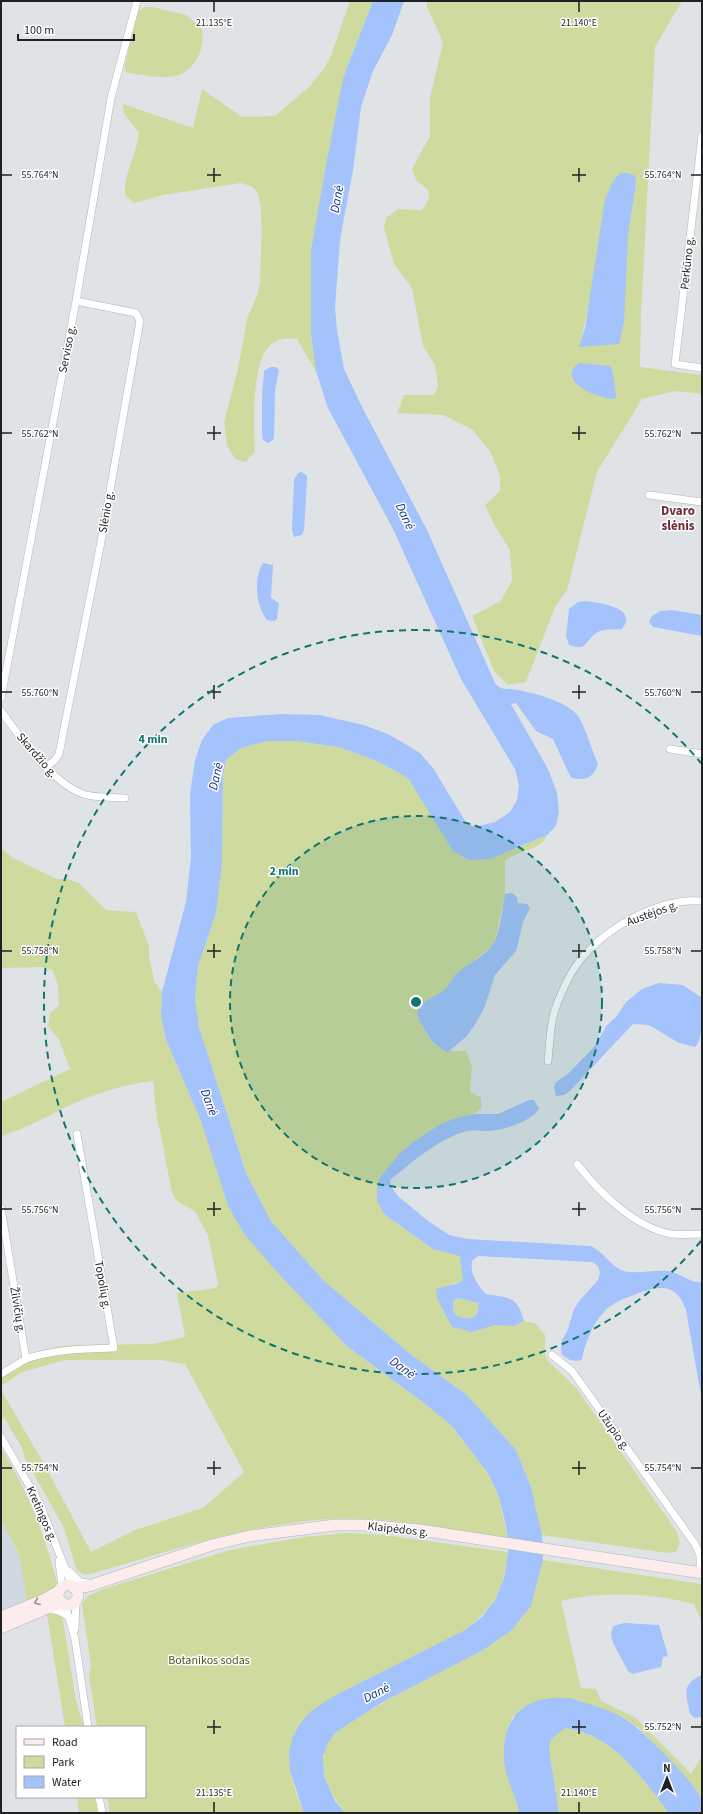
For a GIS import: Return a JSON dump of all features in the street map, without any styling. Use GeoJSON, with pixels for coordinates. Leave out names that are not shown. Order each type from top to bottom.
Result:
{"type":"FeatureCollection","features":[{"type":"Feature","properties":{"kind":"main road","name":"Klaipėdos g."},"geometry":{"type":"LineString","coordinates":[[94,1585],[212,1545],[250,1536],[309,1528],[349,1525],[392,1527],[701,1572]]}},
{"type":"Feature","properties":{"kind":"main road"},"geometry":{"type":"LineString","coordinates":[[1,1617],[45,1599],[68,1594],[94,1585]]}},
{"type":"Feature","properties":{"kind":"main road"},"geometry":{"type":"LineString","coordinates":[[1,1628],[48,1608],[68,1594]]}},
{"type":"Feature","properties":{"kind":"street","name":"Serviso g."},"geometry":{"type":"LineString","coordinates":[[1,698],[76,301],[111,98],[137,1]]}},
{"type":"Feature","properties":{"kind":"street","name":"Perkūno g."},"geometry":{"type":"LineString","coordinates":[[702,136],[675,364],[702,368]]}},
{"type":"Feature","properties":{"kind":"street","name":"Slėnio g."},"geometry":{"type":"LineString","coordinates":[[46,767],[55,760],[59,754],[100,547],[140,321],[136,313],[76,301]]}},
{"type":"Feature","properties":{"kind":"street"},"geometry":{"type":"LineString","coordinates":[[649,495],[702,502]]}},
{"type":"Feature","properties":{"kind":"street","name":"Skardžio g."},"geometry":{"type":"LineString","coordinates":[[1,711],[19,736],[58,780],[83,794],[126,798]]}},
{"type":"Feature","properties":{"kind":"street"},"geometry":{"type":"LineString","coordinates":[[670,749],[702,754]]}},
{"type":"Feature","properties":{"kind":"street","name":"Austėjos g."},"geometry":{"type":"LineString","coordinates":[[548,1061],[551,1022],[557,1004],[577,963],[597,943],[618,926],[642,914],[678,902],[702,902]]}},
{"type":"Feature","properties":{"kind":"street","name":"Topolių g."},"geometry":{"type":"LineString","coordinates":[[26,1359],[45,1352],[66,1349],[114,1348],[77,1134]]}},
{"type":"Feature","properties":{"kind":"street"},"geometry":{"type":"LineString","coordinates":[[577,1164],[593,1184],[616,1205],[636,1218],[672,1234],[702,1234]]}},
{"type":"Feature","properties":{"kind":"street","name":"Žilvičių g."},"geometry":{"type":"LineString","coordinates":[[1,1208],[26,1359]]}},
{"type":"Feature","properties":{"kind":"street","name":"Užupio g."},"geometry":{"type":"LineString","coordinates":[[552,1355],[572,1371],[695,1544],[700,1555],[701,1572]]}},
{"type":"Feature","properties":{"kind":"street"},"geometry":{"type":"LineString","coordinates":[[1,1374],[26,1359]]}},
{"type":"Feature","properties":{"kind":"street","name":"Kretingos g."},"geometry":{"type":"LineString","coordinates":[[1,1437],[40,1504],[64,1565],[88,1726]]}},
{"type":"Feature","properties":{"kind":"street","name":"Kretingos g."},"geometry":{"type":"LineString","coordinates":[[58,1551],[68,1594],[69,1617],[75,1639]]}},
{"type":"Feature","properties":{"kind":"street","name":"Klaipėdos g."},"geometry":{"type":"LineString","coordinates":[[64,1565],[75,1579],[80,1582],[94,1585]]}},
{"type":"Feature","properties":{"kind":"street"},"geometry":{"type":"LineString","coordinates":[[48,1608],[60,1611],[69,1617]]}},
{"type":"Feature","properties":{"kind":"street"},"geometry":{"type":"LineString","coordinates":[[99,1798],[102,1813]]}},
{"type":"Feature","properties":{"kind":"shaded area"},"geometry":{"type":"Polygon","coordinates":[[[1,1521],[19,1553],[27,1604],[1,1615],[1,1521]]]}},
{"type":"Feature","properties":{"kind":"green space"},"geometry":{"type":"Polygon","coordinates":[[[350,1],[373,1],[343,78],[311,250],[311,335],[316,371],[297,339],[279,340],[273,343],[266,351],[260,363],[255,394],[255,452],[245,462],[235,459],[227,445],[224,422],[238,369],[247,319],[258,293],[260,282],[262,236],[261,210],[257,192],[252,187],[241,183],[163,195],[134,203],[125,195],[125,187],[139,133],[124,113],[123,104],[193,128],[202,89],[242,117],[275,116],[308,88],[324,69],[332,53],[350,1]]]}},
{"type":"Feature","properties":{"kind":"green space"},"geometry":{"type":"Polygon","coordinates":[[[427,1],[682,1],[655,47],[641,315],[640,367],[702,375],[702,394],[676,391],[642,399],[597,472],[567,590],[555,607],[526,682],[508,685],[494,671],[472,616],[501,601],[512,580],[510,550],[495,526],[485,505],[500,491],[500,476],[491,453],[473,430],[443,415],[397,413],[404,395],[434,395],[438,385],[435,365],[423,346],[412,288],[394,264],[384,227],[386,218],[398,209],[422,210],[429,199],[428,190],[416,180],[412,169],[430,136],[430,98],[443,42],[427,7],[427,1]],[[620,173],[613,181],[580,347],[628,236],[636,183],[628,173],[620,173]]]}},
{"type":"Feature","properties":{"kind":"green space"},"geometry":{"type":"Polygon","coordinates":[[[146,7],[153,7],[186,15],[202,29],[203,35],[201,48],[196,60],[193,65],[179,75],[158,77],[133,74],[125,71],[125,65],[138,10],[146,7]]]}},
{"type":"Feature","properties":{"kind":"green space"},"geometry":{"type":"Polygon","coordinates":[[[267,741],[295,741],[339,747],[379,762],[408,778],[422,798],[490,859],[547,835],[540,844],[510,857],[505,861],[505,894],[498,929],[493,945],[454,977],[446,989],[438,995],[418,1018],[435,1045],[447,1050],[466,1051],[472,1067],[470,1091],[481,1098],[481,1109],[472,1114],[446,1123],[423,1135],[401,1154],[381,1176],[384,1214],[433,1249],[460,1255],[463,1280],[459,1283],[454,1283],[437,1298],[472,1332],[495,1325],[514,1326],[524,1321],[536,1324],[545,1335],[545,1354],[548,1361],[577,1389],[677,1532],[680,1543],[676,1552],[667,1553],[542,1535],[531,1487],[516,1450],[467,1395],[409,1353],[323,1280],[271,1221],[246,1173],[199,1027],[195,999],[198,966],[216,913],[222,863],[223,776],[226,760],[241,748],[267,741]]]}},
{"type":"Feature","properties":{"kind":"green space"},"geometry":{"type":"Polygon","coordinates":[[[1,848],[13,858],[57,879],[68,879],[79,883],[106,910],[136,912],[149,946],[149,955],[154,981],[162,992],[161,1016],[166,1040],[201,1121],[214,1159],[348,1347],[420,1400],[452,1426],[487,1472],[498,1494],[508,1538],[397,1521],[374,1519],[330,1519],[268,1527],[207,1540],[87,1575],[77,1570],[63,1526],[25,1459],[22,1448],[5,1419],[1,1417],[1,1390],[48,1471],[91,1552],[135,1530],[203,1508],[244,1472],[185,1364],[161,1360],[65,1360],[22,1372],[1,1386],[1,1370],[23,1357],[55,1347],[73,1345],[152,1344],[185,1337],[177,1293],[216,1288],[218,1284],[208,1236],[195,1211],[178,1202],[172,1193],[157,1120],[153,1081],[124,1086],[95,1095],[30,1125],[1,1136],[1,1102],[70,1069],[59,1040],[48,1026],[50,1013],[59,1006],[58,984],[52,970],[43,967],[1,968],[1,848]]]}},
{"type":"Feature","properties":{"kind":"green space"},"geometry":{"type":"Polygon","coordinates":[[[458,1298],[478,1303],[477,1313],[475,1316],[472,1318],[465,1318],[456,1315],[453,1311],[454,1300],[458,1298]]]}},
{"type":"Feature","properties":{"kind":"green space"},"geometry":{"type":"Polygon","coordinates":[[[1,1448],[20,1481],[41,1529],[57,1582],[56,1587],[27,1604],[19,1553],[1,1521],[1,1448]]]}},
{"type":"Feature","properties":{"kind":"green space","name":"Botanikos sodas"},"geometry":{"type":"Polygon","coordinates":[[[347,1533],[384,1535],[508,1552],[503,1577],[496,1596],[491,1605],[476,1621],[465,1630],[302,1721],[292,1745],[290,1767],[295,1789],[304,1813],[110,1813],[107,1798],[146,1798],[146,1726],[97,1726],[89,1676],[91,1666],[82,1604],[88,1596],[103,1589],[230,1550],[304,1537],[347,1533]]]}},
{"type":"Feature","properties":{"kind":"green space"},"geometry":{"type":"Polygon","coordinates":[[[543,1560],[701,1584],[702,1622],[694,1604],[662,1597],[610,1595],[561,1601],[581,1688],[596,1689],[601,1701],[636,1718],[691,1774],[702,1756],[702,1800],[682,1773],[640,1729],[624,1718],[570,1698],[513,1716],[507,1731],[504,1755],[519,1813],[345,1813],[334,1798],[326,1780],[324,1771],[324,1753],[327,1744],[333,1735],[341,1728],[405,1690],[483,1650],[511,1630],[524,1615],[533,1598],[543,1560]]]}},
{"type":"Feature","properties":{"kind":"green space"},"geometry":{"type":"Polygon","coordinates":[[[52,1613],[61,1616],[63,1620],[76,1701],[84,1726],[65,1726],[47,1614],[52,1613]]]}},
{"type":"Feature","properties":{"kind":"green space"},"geometry":{"type":"Polygon","coordinates":[[[565,1728],[582,1732],[598,1739],[612,1748],[637,1772],[669,1813],[559,1813],[549,1749],[551,1739],[565,1728]]]}},
{"type":"Feature","properties":{"kind":"green space"},"geometry":{"type":"Polygon","coordinates":[[[77,1798],[95,1798],[98,1813],[79,1813],[77,1798]]]}},
{"type":"Feature","properties":{"kind":"water","name":"Danė"},"geometry":{"type":"Polygon","coordinates":[[[373,1],[404,1],[392,35],[373,71],[361,107],[353,170],[340,240],[335,307],[337,330],[344,369],[363,409],[427,530],[495,683],[497,686],[502,688],[524,691],[550,698],[573,711],[578,716],[583,726],[598,764],[594,773],[585,779],[571,778],[553,739],[536,731],[516,703],[511,704],[548,769],[557,793],[559,812],[556,826],[547,835],[490,859],[469,860],[453,851],[408,778],[379,762],[339,747],[295,741],[267,741],[241,748],[226,760],[223,776],[222,863],[216,913],[198,966],[195,999],[199,1027],[246,1173],[271,1221],[323,1280],[409,1353],[467,1395],[516,1450],[531,1487],[542,1535],[543,1560],[531,1606],[512,1630],[483,1650],[381,1703],[336,1732],[328,1743],[323,1756],[324,1776],[335,1801],[345,1813],[304,1813],[290,1771],[289,1753],[293,1736],[302,1721],[311,1711],[334,1696],[465,1630],[482,1617],[495,1600],[504,1578],[508,1552],[508,1538],[498,1494],[487,1472],[452,1426],[420,1400],[348,1347],[276,1271],[245,1235],[229,1208],[201,1121],[166,1040],[161,1016],[162,992],[186,902],[191,858],[190,794],[195,760],[202,740],[213,725],[228,718],[281,714],[319,715],[364,725],[390,735],[420,753],[433,768],[467,824],[475,827],[495,822],[510,812],[517,800],[519,786],[515,769],[461,679],[393,529],[328,408],[316,371],[311,335],[311,250],[343,78],[373,1]]]}},
{"type":"Feature","properties":{"kind":"water"},"geometry":{"type":"Polygon","coordinates":[[[620,173],[628,173],[635,176],[636,183],[628,236],[624,322],[619,344],[579,347],[585,328],[605,199],[613,181],[620,173]]]}},
{"type":"Feature","properties":{"kind":"water"},"geometry":{"type":"Polygon","coordinates":[[[579,363],[610,366],[612,368],[616,395],[615,399],[590,393],[575,383],[572,376],[573,370],[579,363]]]}},
{"type":"Feature","properties":{"kind":"water"},"geometry":{"type":"Polygon","coordinates":[[[270,367],[276,367],[279,370],[275,391],[274,439],[268,443],[263,440],[262,434],[262,396],[264,371],[270,367]]]}},
{"type":"Feature","properties":{"kind":"water"},"geometry":{"type":"Polygon","coordinates":[[[302,472],[307,476],[304,530],[302,535],[294,537],[292,530],[294,480],[298,473],[302,472]]]}},
{"type":"Feature","properties":{"kind":"water"},"geometry":{"type":"Polygon","coordinates":[[[263,563],[273,565],[271,598],[279,603],[277,619],[274,621],[267,620],[258,600],[257,584],[260,569],[263,563]]]}},
{"type":"Feature","properties":{"kind":"water"},"geometry":{"type":"Polygon","coordinates":[[[586,601],[608,605],[622,611],[626,622],[622,629],[599,631],[592,636],[585,645],[575,647],[569,645],[566,636],[569,609],[578,602],[586,601]]]}},
{"type":"Feature","properties":{"kind":"water"},"geometry":{"type":"Polygon","coordinates":[[[671,610],[702,615],[702,636],[653,627],[649,622],[652,616],[660,611],[671,610]]]}},
{"type":"Feature","properties":{"kind":"water"},"geometry":{"type":"Polygon","coordinates":[[[512,893],[517,897],[518,903],[527,904],[530,908],[523,922],[516,951],[495,975],[485,1006],[476,1023],[467,1036],[448,1052],[437,1046],[429,1037],[419,1020],[418,1010],[422,1004],[446,988],[459,971],[490,949],[498,933],[505,894],[512,893]]]}},
{"type":"Feature","properties":{"kind":"water"},"geometry":{"type":"Polygon","coordinates":[[[659,983],[683,985],[702,998],[701,1032],[698,1044],[695,1047],[679,1043],[649,1025],[633,1024],[569,1092],[564,1095],[556,1096],[554,1087],[556,1082],[568,1074],[594,1047],[607,1025],[616,1017],[626,1002],[642,989],[659,983]]]}},
{"type":"Feature","properties":{"kind":"water"},"geometry":{"type":"Polygon","coordinates":[[[529,1100],[534,1100],[539,1109],[526,1120],[502,1129],[491,1131],[467,1131],[446,1139],[421,1155],[390,1180],[391,1187],[398,1196],[428,1221],[449,1235],[468,1239],[591,1246],[623,1271],[668,1271],[676,1273],[689,1280],[702,1282],[702,1401],[686,1310],[677,1294],[665,1288],[650,1289],[614,1304],[604,1312],[593,1327],[587,1340],[582,1359],[578,1361],[570,1360],[562,1355],[562,1340],[567,1332],[574,1309],[598,1280],[600,1273],[598,1266],[592,1262],[478,1256],[472,1261],[472,1270],[473,1275],[480,1287],[486,1294],[506,1297],[515,1302],[524,1321],[514,1326],[495,1325],[472,1332],[452,1327],[437,1298],[436,1289],[459,1283],[463,1280],[460,1256],[433,1249],[384,1214],[377,1201],[377,1186],[381,1176],[400,1153],[416,1140],[439,1125],[456,1118],[474,1114],[498,1114],[529,1100]],[[458,1298],[454,1300],[453,1311],[456,1315],[461,1317],[473,1318],[478,1313],[478,1303],[458,1298]]]}},
{"type":"Feature","properties":{"kind":"water"},"geometry":{"type":"Polygon","coordinates":[[[624,1623],[659,1625],[668,1656],[663,1657],[661,1667],[632,1674],[628,1671],[613,1643],[611,1634],[613,1626],[624,1623]]]}},
{"type":"Feature","properties":{"kind":"water"},"geometry":{"type":"Polygon","coordinates":[[[702,1675],[702,1717],[695,1718],[690,1714],[687,1701],[687,1690],[688,1686],[695,1678],[702,1675]]]}},
{"type":"Feature","properties":{"kind":"water"},"geometry":{"type":"Polygon","coordinates":[[[549,1698],[570,1698],[619,1715],[643,1733],[680,1770],[698,1793],[702,1801],[702,1813],[669,1813],[637,1772],[612,1748],[598,1739],[582,1732],[565,1728],[551,1739],[549,1749],[559,1813],[519,1813],[508,1779],[504,1760],[505,1739],[508,1729],[518,1712],[526,1706],[549,1698]]]}},
{"type":"Feature","properties":{"kind":"district","name":"Dvaro slėnis"},"geometry":{"type":"Point","coordinates":[678,518]}}]}
